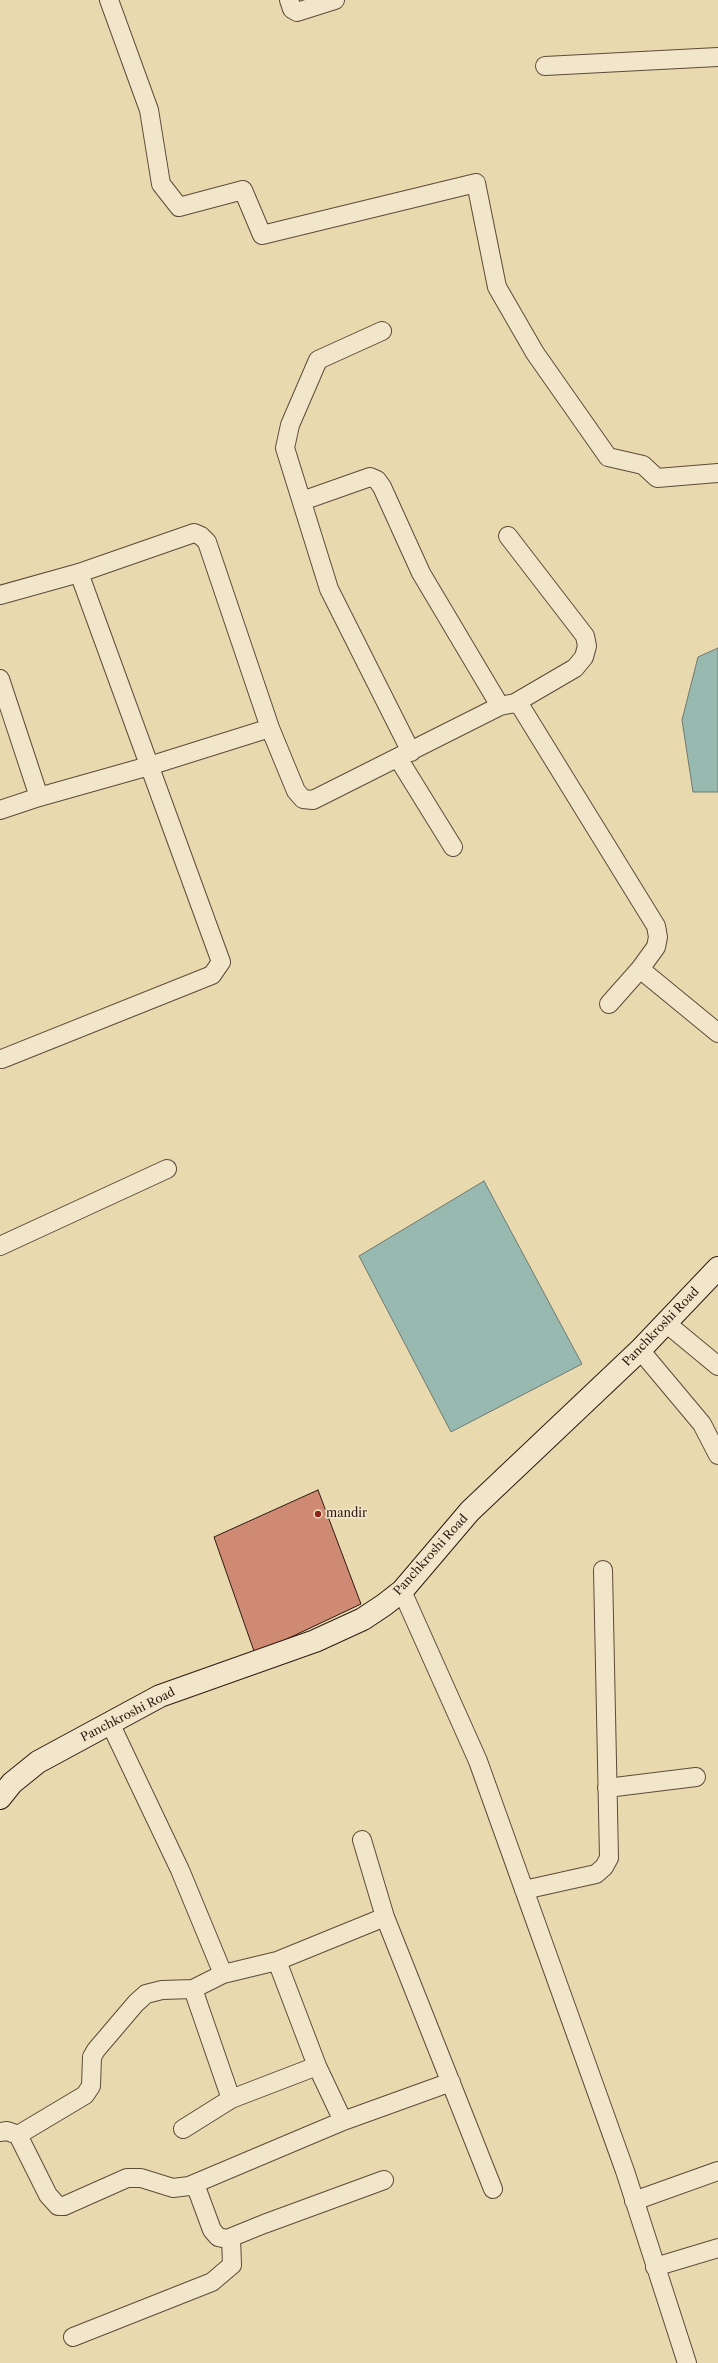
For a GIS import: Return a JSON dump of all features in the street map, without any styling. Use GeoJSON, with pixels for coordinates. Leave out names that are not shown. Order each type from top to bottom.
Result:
{"type":"FeatureCollection","features":[{"type":"Feature","properties":{"kind":"street"},"geometry":{"type":"LineString","coordinates":[[109,0],[149,110],[161,184],[180,207],[243,190],[262,235],[476,183],[497,287],[535,353],[608,457],[643,465],[657,478],[718,473]]}},
{"type":"Feature","properties":{"kind":"street"},"geometry":{"type":"LineString","coordinates":[[289,0],[292,9],[297,12],[335,0]]}},
{"type":"Feature","properties":{"kind":"street"},"geometry":{"type":"LineString","coordinates":[[545,66],[718,57]]}},
{"type":"Feature","properties":{"kind":"street"},"geometry":{"type":"LineString","coordinates":[[382,331],[318,360],[290,425],[285,448],[329,589],[404,755],[453,847]]}},
{"type":"Feature","properties":{"kind":"street"},"geometry":{"type":"LineString","coordinates":[[302,501],[370,477],[377,480],[382,487],[421,573],[508,704],[521,707],[656,926],[658,937],[656,947],[640,969],[609,1004]]}},
{"type":"Feature","properties":{"kind":"street"},"geometry":{"type":"LineString","coordinates":[[0,595],[79,573],[194,533],[201,536],[207,542],[270,728],[296,791],[303,798],[313,800],[508,704],[575,668],[584,657],[587,646],[585,636],[508,536]]}},
{"type":"Feature","properties":{"kind":"street"},"geometry":{"type":"LineString","coordinates":[[2,1059],[212,975],[219,966],[221,958],[79,573]]}},
{"type":"Feature","properties":{"kind":"street"},"geometry":{"type":"LineString","coordinates":[[0,679],[39,796]]}},
{"type":"Feature","properties":{"kind":"street"},"geometry":{"type":"LineString","coordinates":[[0,810],[39,796],[149,766],[270,728]]}},
{"type":"Feature","properties":{"kind":"street"},"geometry":{"type":"LineString","coordinates":[[640,969],[718,1033]]}},
{"type":"Feature","properties":{"kind":"street"},"geometry":{"type":"LineString","coordinates":[[0,1246],[167,1169]]}},
{"type":"Feature","properties":{"kind":"street","name":"Panchkroshi Road"},"geometry":{"type":"LineString","coordinates":[[0,1798],[12,1783],[38,1762],[160,1696],[315,1641],[363,1618],[402,1591],[470,1511],[640,1350],[718,1268]]}},
{"type":"Feature","properties":{"kind":"street"},"geometry":{"type":"LineString","coordinates":[[666,1323],[718,1366]]}},
{"type":"Feature","properties":{"kind":"street"},"geometry":{"type":"LineString","coordinates":[[640,1350],[702,1424],[718,1455]]}},
{"type":"Feature","properties":{"kind":"street"},"geometry":{"type":"LineString","coordinates":[[524,1890],[596,1874],[604,1867],[609,1858],[603,1570]]}},
{"type":"Feature","properties":{"kind":"street"},"geometry":{"type":"LineString","coordinates":[[402,1591],[478,1761],[634,2201],[687,2363]]}},
{"type":"Feature","properties":{"kind":"street"},"geometry":{"type":"LineString","coordinates":[[110,1723],[180,1870],[223,1974]]}},
{"type":"Feature","properties":{"kind":"street"},"geometry":{"type":"LineString","coordinates":[[607,1788],[696,1777]]}},
{"type":"Feature","properties":{"kind":"street"},"geometry":{"type":"LineString","coordinates":[[362,1840],[385,1917],[493,2190]]}},
{"type":"Feature","properties":{"kind":"street"},"geometry":{"type":"LineString","coordinates":[[18,2134],[75,2102],[89,2091],[92,2057],[96,2050],[141,1998],[162,1990],[192,1988],[223,1974],[277,1962],[385,1917]]}},
{"type":"Feature","properties":{"kind":"street"},"geometry":{"type":"LineString","coordinates":[[277,1962],[317,2066],[343,2121]]}},
{"type":"Feature","properties":{"kind":"street"},"geometry":{"type":"LineString","coordinates":[[192,1988],[231,2098]]}},
{"type":"Feature","properties":{"kind":"street"},"geometry":{"type":"LineString","coordinates":[[183,2130],[231,2098],[317,2066]]}},
{"type":"Feature","properties":{"kind":"street"},"geometry":{"type":"LineString","coordinates":[[0,2132],[7,2130],[18,2134],[48,2195],[58,2206],[64,2206],[127,2178],[141,2178],[173,2188],[195,2184],[343,2121],[451,2082]]}},
{"type":"Feature","properties":{"kind":"street"},"geometry":{"type":"LineString","coordinates":[[634,2201],[718,2171]]}},
{"type":"Feature","properties":{"kind":"street"},"geometry":{"type":"LineString","coordinates":[[195,2184],[212,2230],[220,2238],[231,2238],[264,2224],[384,2180]]}},
{"type":"Feature","properties":{"kind":"street"},"geometry":{"type":"LineString","coordinates":[[73,2337],[212,2282],[232,2265],[231,2238]]}},
{"type":"Feature","properties":{"kind":"street"},"geometry":{"type":"LineString","coordinates":[[655,2267],[718,2248]]}},
{"type":"Feature","properties":{"kind":"water"},"geometry":{"type":"Polygon","coordinates":[[[718,648],[718,792],[693,792],[682,720],[698,657],[718,648]]]}},
{"type":"Feature","properties":{"kind":"water"},"geometry":{"type":"Polygon","coordinates":[[[484,1181],[582,1364],[451,1432],[359,1256],[484,1181]]]}},
{"type":"Feature","properties":{"kind":"building"},"geometry":{"type":"Polygon","coordinates":[[[318,1490],[361,1604],[255,1654],[214,1537],[318,1490]]]}},
{"type":"Feature","properties":{"kind":"place","name":"mandir"},"geometry":{"type":"Point","coordinates":[318,1514]}}]}
